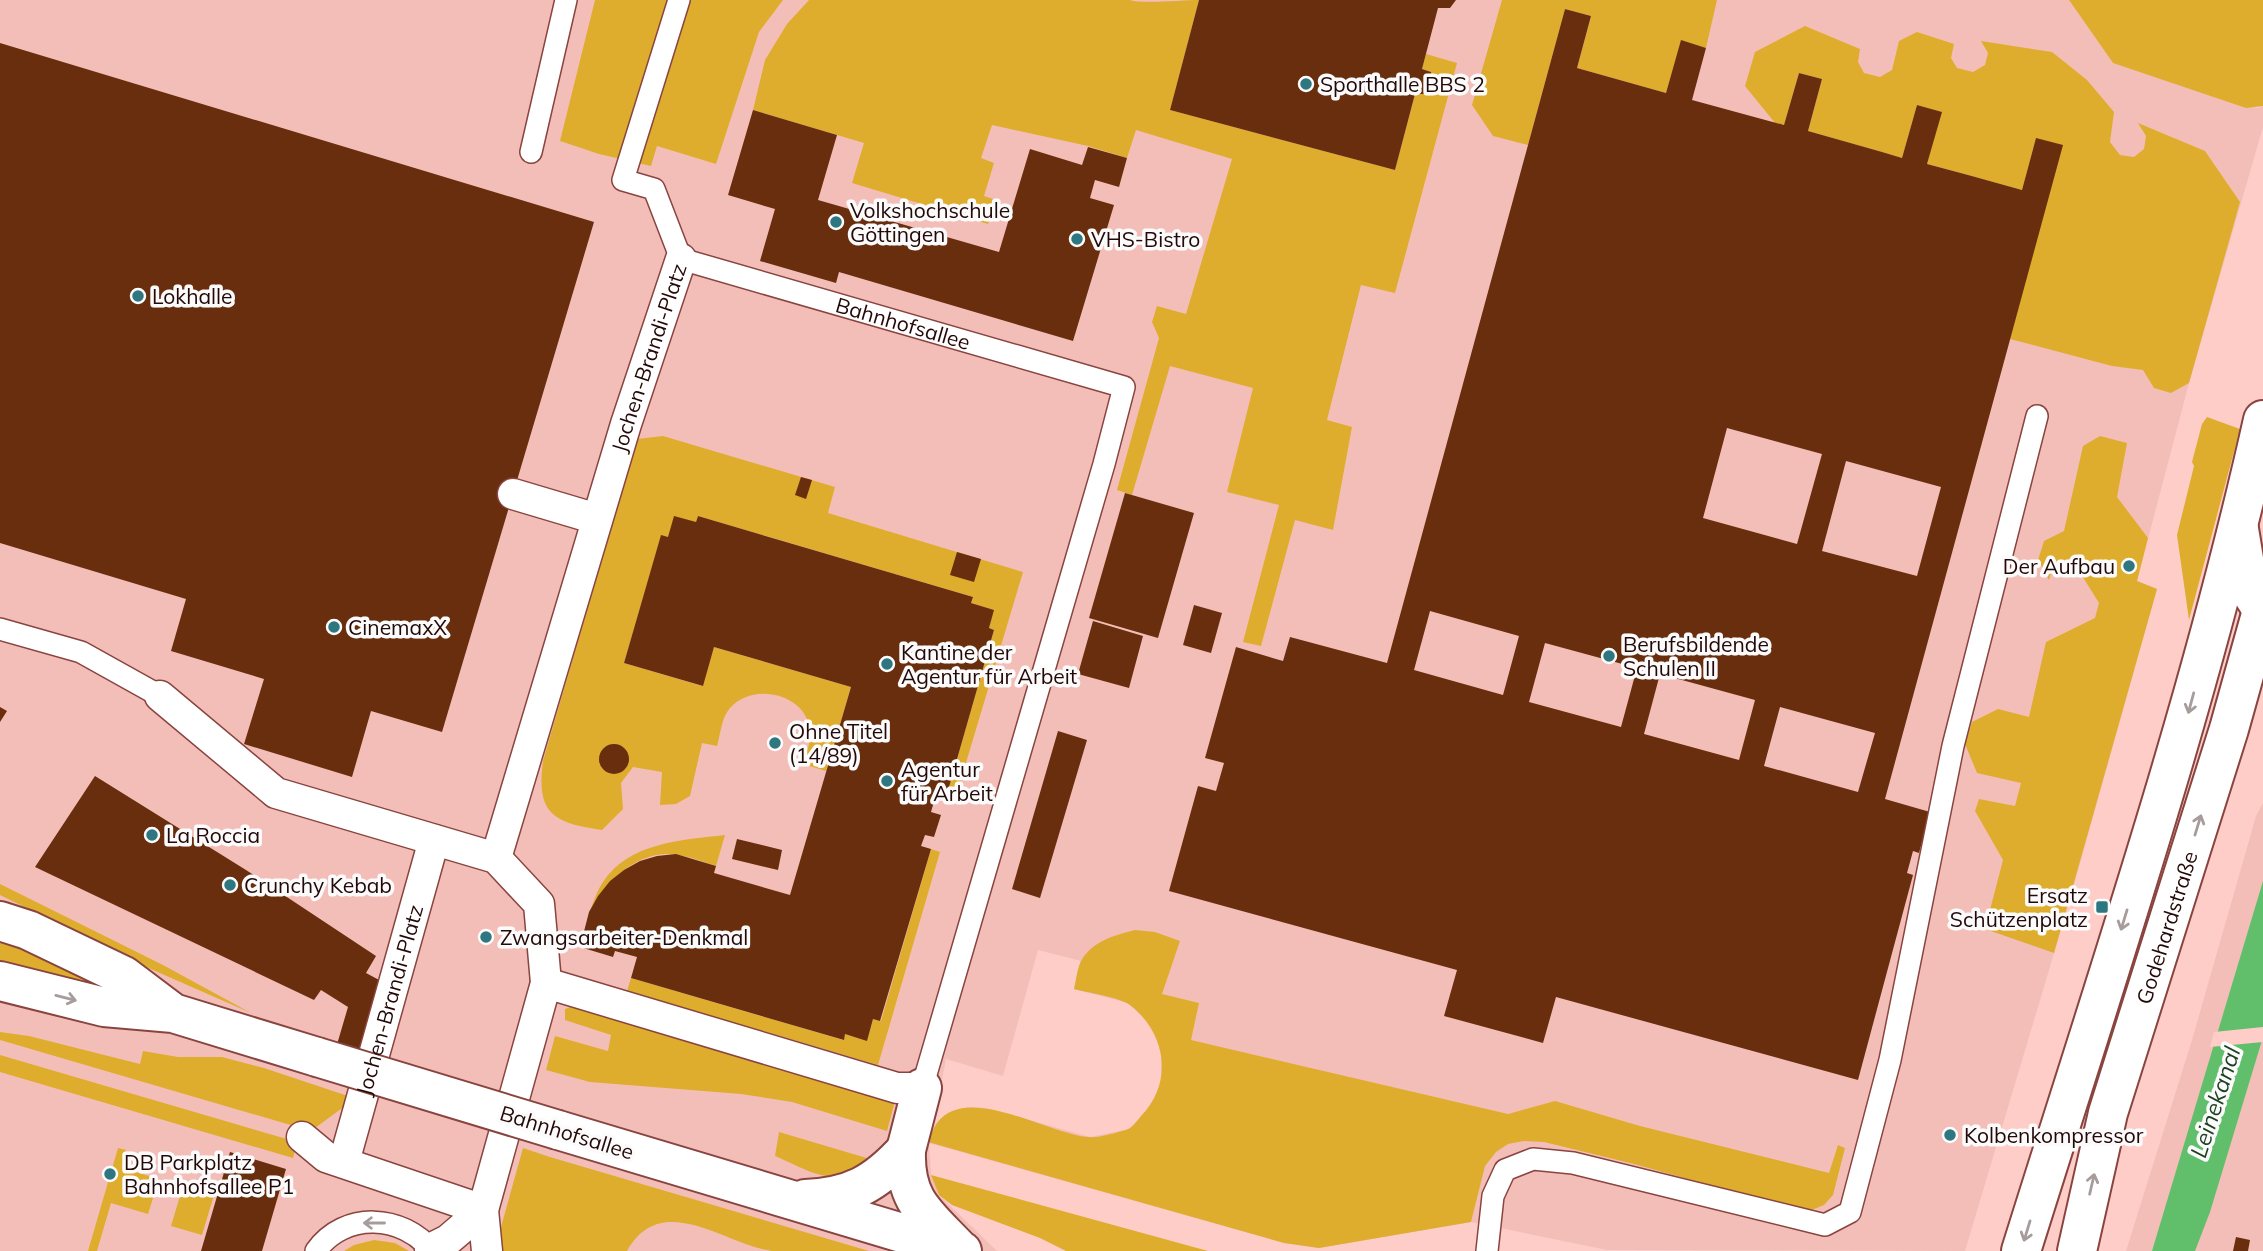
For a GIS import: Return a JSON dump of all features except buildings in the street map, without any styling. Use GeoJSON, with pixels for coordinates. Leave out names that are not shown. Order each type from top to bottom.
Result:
{"type":"FeatureCollection","features":[{"type":"Feature","properties":{"kind":"street","name":"Jochen-Brandi-Platz"},"geometry":{"type":"LineString","coordinates":[[496,858],[597,519],[681,259]]}},
{"type":"Feature","properties":{"kind":"street","name":"Godehardstraße"},"geometry":{"type":"LineString","coordinates":[[2021,1251],[2187,717],[2239,528],[2263,420]]}},
{"type":"Feature","properties":{"kind":"street"},"geometry":{"type":"LineString","coordinates":[[513,494],[597,519]]}},
{"type":"Feature","properties":{"kind":"street"},"geometry":{"type":"LineString","coordinates":[[2239,528],[2260,600]]}},
{"type":"Feature","properties":{"kind":"street","name":"Godehardstraße"},"geometry":{"type":"LineString","coordinates":[[2209,637],[2260,600]]}},
{"type":"Feature","properties":{"kind":"street","name":"Godehardstraße"},"geometry":{"type":"LineString","coordinates":[[2077,1251],[2108,1113],[2225,740],[2260,600]]}},
{"type":"Feature","properties":{"kind":"street"},"geometry":{"type":"LineString","coordinates":[[160,696],[276,793],[496,858],[539,904],[546,983],[483,1210],[487,1251]]}},
{"type":"Feature","properties":{"kind":"street","name":"Jochen-Brandi-Platz"},"geometry":{"type":"LineString","coordinates":[[344,1162],[434,840]]}},
{"type":"Feature","properties":{"kind":"street","name":"Bahnhofsallee"},"geometry":{"type":"LineString","coordinates":[[0,921],[28,930],[124,976],[173,1013]]}},
{"type":"Feature","properties":{"kind":"street","name":"Bahnhofsallee"},"geometry":{"type":"LineString","coordinates":[[0,981],[104,1007],[173,1013],[961,1251]]}},
{"type":"Feature","properties":{"kind":"street"},"geometry":{"type":"LineString","coordinates":[[546,983],[897,1088],[922,1088],[905,1150],[905,1172],[917,1202],[961,1251]]}},
{"type":"Feature","properties":{"kind":"street"},"geometry":{"type":"LineString","coordinates":[[302,1138],[326,1157],[483,1210]]}},
{"type":"Feature","properties":{"kind":"street"},"geometry":{"type":"LineString","coordinates":[[794,1200],[842,1195],[860,1188],[888,1169],[905,1150]]}},
{"type":"Feature","properties":{"kind":"street"},"geometry":{"type":"LineString","coordinates":[[431,1250],[448,1240],[483,1210]]}},
{"type":"Feature","properties":{"kind":"lane"},"geometry":{"type":"LineString","coordinates":[[531,152],[566,0]]}},
{"type":"Feature","properties":{"kind":"lane","name":"Jochen-Brandi-Platz"},"geometry":{"type":"LineString","coordinates":[[679,0],[623,180],[654,189],[681,259]]}},
{"type":"Feature","properties":{"kind":"lane","name":"Bahnhofsallee"},"geometry":{"type":"LineString","coordinates":[[681,259],[1124,387],[1104,464],[922,1088]]}},
{"type":"Feature","properties":{"kind":"lane"},"geometry":{"type":"LineString","coordinates":[[1487,1251],[1493,1196],[1505,1170],[1533,1159],[1573,1163],[1825,1225],[1850,1212],[1891,1060],[1953,746],[2037,416]]}},
{"type":"Feature","properties":{"kind":"lane"},"geometry":{"type":"LineString","coordinates":[[0,629],[81,652],[160,696]]}},
{"type":"Feature","properties":{"kind":"lane"},"geometry":{"type":"LineString","coordinates":[[316,1251],[341,1229],[368,1222],[396,1225],[415,1235],[431,1250]]}},
{"type":"Feature","properties":{"kind":"shaded area"},"geometry":{"type":"Polygon","coordinates":[[[0,0],[2069,0],[2113,63],[2257,108],[2263,106],[2263,127],[2189,383],[2137,581],[2157,589],[2067,910],[1965,1251],[1607,1250],[1471,1222],[1319,1248],[1284,1243],[929,1143],[931,1174],[939,1195],[997,1251],[0,1251],[0,0]],[[1038,950],[1003,1076],[946,1059],[930,1139],[938,1122],[967,1107],[986,1108],[1090,1137],[1129,1129],[1150,1108],[1161,1084],[1161,1045],[1149,1023],[1128,1003],[1074,989],[1081,961],[1038,950]]]}},
{"type":"Feature","properties":{"kind":"shaded area"},"geometry":{"type":"Polygon","coordinates":[[[595,0],[783,0],[759,32],[716,164],[657,146],[651,166],[599,154],[560,141],[595,0]]]}},
{"type":"Feature","properties":{"kind":"shaded area"},"geometry":{"type":"Polygon","coordinates":[[[809,0],[1199,0],[1170,110],[1395,170],[1415,94],[1427,94],[1434,85],[1431,72],[1422,69],[1426,54],[1457,63],[1395,293],[1361,285],[1327,420],[1352,427],[1333,530],[1295,520],[1261,646],[1243,642],[1279,505],[1227,492],[1253,388],[1170,366],[1132,495],[1117,490],[1159,338],[1152,322],[1157,306],[1186,314],[1232,159],[1136,130],[1127,158],[1088,146],[992,125],[981,158],[994,163],[984,196],[996,200],[988,224],[852,183],[864,143],[753,110],[765,60],[787,24],[809,0]]]}},
{"type":"Feature","properties":{"kind":"shaded area"},"geometry":{"type":"Polygon","coordinates":[[[1502,0],[1717,0],[1706,48],[1681,41],[1666,93],[1577,68],[1591,16],[1565,9],[1528,145],[1493,136],[1472,105],[1502,0]]]}},
{"type":"Feature","properties":{"kind":"shaded area"},"geometry":{"type":"Polygon","coordinates":[[[2069,0],[2263,0],[2263,106],[2246,108],[2113,63],[2069,0]]]}},
{"type":"Feature","properties":{"kind":"shaded area"},"geometry":{"type":"Polygon","coordinates":[[[1805,26],[1860,49],[1858,62],[1864,73],[1880,77],[1892,70],[1899,41],[1917,32],[1954,44],[1951,58],[1957,68],[1973,72],[1985,65],[1988,53],[1981,41],[2052,52],[2087,80],[2114,112],[2110,142],[2120,155],[2134,157],[2144,149],[2146,136],[2138,123],[2205,151],[2240,202],[2189,383],[2171,393],[2154,388],[2143,370],[2112,366],[2010,339],[2036,138],[2022,190],[1927,164],[1941,112],[1917,105],[1902,158],[1808,131],[1822,79],[1799,73],[1784,125],[1775,123],[1745,86],[1755,52],[1805,26]]]}},
{"type":"Feature","properties":{"kind":"shaded area"},"geometry":{"type":"Polygon","coordinates":[[[2207,417],[2240,429],[2189,620],[2177,535],[2194,466],[2192,462],[2202,424],[2207,417]]]}},
{"type":"Feature","properties":{"kind":"shaded area"},"geometry":{"type":"Polygon","coordinates":[[[663,436],[835,487],[828,513],[1023,572],[954,803],[945,801],[994,630],[989,628],[993,610],[971,603],[973,597],[698,516],[696,522],[668,537],[661,536],[624,663],[702,686],[714,647],[851,687],[826,771],[803,764],[810,732],[807,718],[799,707],[788,699],[760,694],[735,703],[726,714],[717,746],[702,743],[690,796],[676,804],[660,805],[662,772],[633,767],[621,783],[623,809],[602,830],[571,824],[551,812],[542,793],[543,761],[637,439],[663,436]]]}},
{"type":"Feature","properties":{"kind":"shaded area"},"geometry":{"type":"Polygon","coordinates":[[[2100,436],[2127,443],[2117,497],[2148,538],[2137,581],[2157,589],[2054,953],[1985,929],[2003,860],[1975,811],[1979,799],[2015,806],[2021,783],[1977,773],[1965,744],[1972,722],[1998,709],[2029,717],[2046,642],[2095,618],[2099,603],[2081,574],[2053,567],[2049,580],[2038,560],[2044,541],[2064,531],[2083,446],[2100,436]]]}},
{"type":"Feature","properties":{"kind":"shaded area"},"geometry":{"type":"Polygon","coordinates":[[[2263,803],[2263,1251],[2126,1251],[2192,1040],[2256,816],[2263,803]]]}},
{"type":"Feature","properties":{"kind":"shaded area"},"geometry":{"type":"Polygon","coordinates":[[[725,835],[716,866],[678,855],[650,857],[625,869],[614,878],[589,912],[603,882],[627,858],[658,845],[725,835]]]}},
{"type":"Feature","properties":{"kind":"shaded area"},"geometry":{"type":"Polygon","coordinates":[[[931,849],[940,852],[878,1065],[627,991],[631,978],[843,1040],[845,1034],[867,1040],[873,1019],[881,1021],[931,849]]]}},
{"type":"Feature","properties":{"kind":"shaded area"},"geometry":{"type":"Polygon","coordinates":[[[0,884],[163,965],[251,1013],[153,970],[0,895],[0,884]]]}},
{"type":"Feature","properties":{"kind":"shaded area"},"geometry":{"type":"Polygon","coordinates":[[[1135,930],[1155,932],[1180,941],[1162,994],[1199,1003],[1191,1040],[1508,1114],[1555,1101],[1640,1126],[1829,1173],[1838,1145],[1845,1148],[1833,1195],[1824,1205],[1807,1212],[1634,1164],[1544,1142],[1524,1141],[1508,1144],[1496,1152],[1485,1166],[1471,1222],[1319,1248],[1284,1243],[928,1142],[937,1123],[951,1112],[968,1108],[1010,1114],[1089,1137],[1126,1130],[1134,1124],[1151,1103],[1162,1073],[1158,1043],[1152,1029],[1142,1016],[1125,1002],[1074,989],[1080,964],[1091,948],[1112,937],[1135,930]]]}},
{"type":"Feature","properties":{"kind":"shaded area"},"geometry":{"type":"Polygon","coordinates":[[[0,935],[113,984],[110,996],[0,962],[0,935]]]}},
{"type":"Feature","properties":{"kind":"shaded area"},"geometry":{"type":"Polygon","coordinates":[[[573,1006],[895,1101],[887,1131],[792,1102],[741,1094],[590,1082],[546,1070],[555,1036],[608,1051],[611,1035],[565,1020],[565,1009],[573,1006]]]}},
{"type":"Feature","properties":{"kind":"shaded area"},"geometry":{"type":"Polygon","coordinates":[[[0,1032],[29,1036],[140,1064],[143,1051],[178,1057],[222,1057],[348,1096],[345,1106],[311,1131],[0,1040],[0,1032]]]}},
{"type":"Feature","properties":{"kind":"shaded area"},"geometry":{"type":"Polygon","coordinates":[[[0,1055],[297,1142],[293,1158],[0,1072],[0,1055]]]}},
{"type":"Feature","properties":{"kind":"shaded area"},"geometry":{"type":"Polygon","coordinates":[[[779,1132],[870,1159],[845,1174],[823,1176],[775,1156],[779,1132]]]}},
{"type":"Feature","properties":{"kind":"shaded area"},"geometry":{"type":"Polygon","coordinates":[[[118,1148],[126,1150],[122,1168],[159,1179],[148,1214],[111,1203],[97,1251],[88,1251],[118,1148]]]}},
{"type":"Feature","properties":{"kind":"shaded area"},"geometry":{"type":"Polygon","coordinates":[[[523,1148],[869,1251],[772,1251],[676,1222],[658,1224],[641,1233],[627,1251],[500,1251],[501,1227],[523,1148]]]}},
{"type":"Feature","properties":{"kind":"shaded area"},"geometry":{"type":"Polygon","coordinates":[[[931,1175],[1208,1251],[1066,1251],[1040,1238],[952,1205],[939,1195],[931,1175]]]}},
{"type":"Feature","properties":{"kind":"shaded area"},"geometry":{"type":"Polygon","coordinates":[[[183,1186],[214,1195],[202,1235],[171,1226],[183,1186]]]}},
{"type":"Feature","properties":{"kind":"shaded area"},"geometry":{"type":"Polygon","coordinates":[[[374,1240],[395,1243],[409,1251],[344,1251],[354,1245],[374,1240]]]}},
{"type":"Feature","properties":{"kind":"water","name":"Leinekanal"},"geometry":{"type":"Polygon","coordinates":[[[2263,881],[2263,1037],[2210,1212],[2195,1251],[2152,1251],[2263,881]]]}},
{"type":"Feature","properties":{"kind":"pier"},"geometry":{"type":"Polygon","coordinates":[[[2263,1027],[2263,1042],[2210,1047],[2214,1032],[2263,1027]]]}},
{"type":"Feature","properties":{"kind":"place","name":"Sporthalle BBS 2"},"geometry":{"type":"Point","coordinates":[1306,84]}},
{"type":"Feature","properties":{"kind":"place","name":"Volkshochschule Göttingen"},"geometry":{"type":"Point","coordinates":[836,222]}},
{"type":"Feature","properties":{"kind":"place","name":"VHS-Bistro"},"geometry":{"type":"Point","coordinates":[1077,239]}},
{"type":"Feature","properties":{"kind":"place","name":"Lokhalle"},"geometry":{"type":"Point","coordinates":[138,296]}},
{"type":"Feature","properties":{"kind":"place","name":"Der Aufbau"},"geometry":{"type":"Point","coordinates":[2129,566]}},
{"type":"Feature","properties":{"kind":"place","name":"CinemaxX"},"geometry":{"type":"Point","coordinates":[334,627]}},
{"type":"Feature","properties":{"kind":"place","name":"Berufsbildende Schulen II"},"geometry":{"type":"Point","coordinates":[1609,656]}},
{"type":"Feature","properties":{"kind":"place","name":"Kantine der Agentur für Arbeit"},"geometry":{"type":"Point","coordinates":[887,664]}},
{"type":"Feature","properties":{"kind":"place","name":"Ohne Titel (14/89)"},"geometry":{"type":"Point","coordinates":[775,743]}},
{"type":"Feature","properties":{"kind":"place","name":"Agentur für Arbeit"},"geometry":{"type":"Point","coordinates":[887,781]}},
{"type":"Feature","properties":{"kind":"place","name":"La Roccia"},"geometry":{"type":"Point","coordinates":[152,835]}},
{"type":"Feature","properties":{"kind":"place","name":"Crunchy Kebab"},"geometry":{"type":"Point","coordinates":[230,885]}},
{"type":"Feature","properties":{"kind":"place","name":"Ersatz Schützenplatz"},"geometry":{"type":"Point","coordinates":[2102,907]}},
{"type":"Feature","properties":{"kind":"place","name":"Zwangsarbeiter-Denkmal"},"geometry":{"type":"Point","coordinates":[486,937]}},
{"type":"Feature","properties":{"kind":"place","name":"Kolbenkompressor"},"geometry":{"type":"Point","coordinates":[1950,1135]}},
{"type":"Feature","properties":{"kind":"place","name":"DB Parkplatz Bahnhofsallee P1"},"geometry":{"type":"Point","coordinates":[110,1174]}}]}
